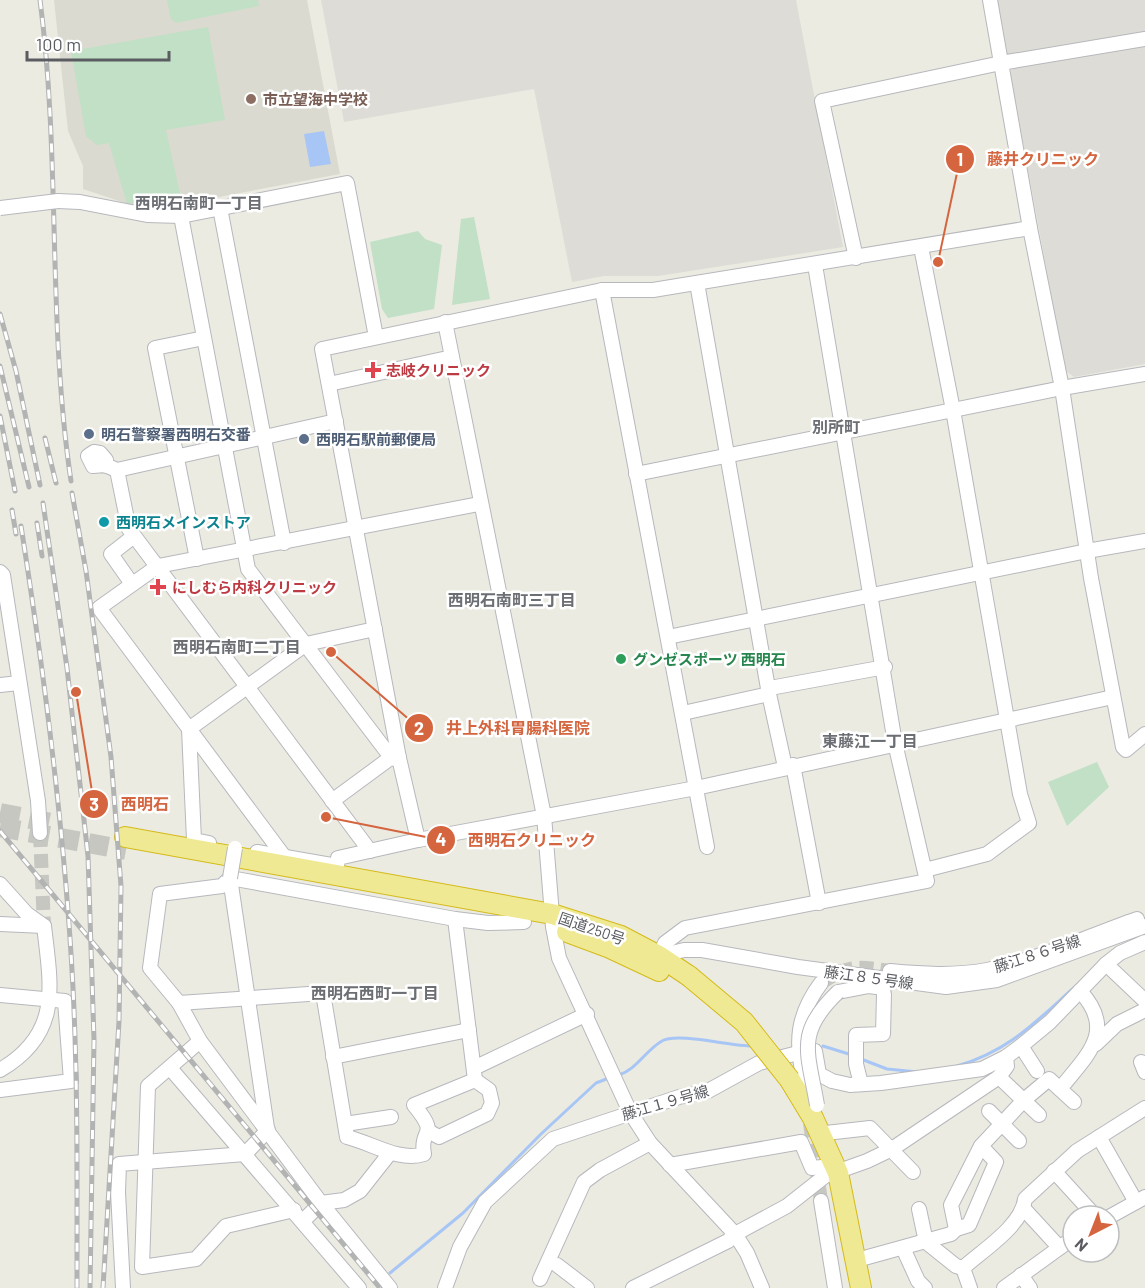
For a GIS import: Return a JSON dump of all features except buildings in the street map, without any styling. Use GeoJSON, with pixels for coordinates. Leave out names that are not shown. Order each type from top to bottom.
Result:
{"type":"FeatureCollection","features":[{"type":"Feature","properties":{"kind":"highway","name":"国道250号"},"geometry":{"type":"LineString","coordinates":[[553,921],[524,922],[126,844],[480,901],[553,921],[656,962],[687,982],[792,1082],[802,1122],[829,1169],[857,1260],[861,1288]]}},
{"type":"Feature","properties":{"kind":"highway","name":"国道250号"},"geometry":{"type":"LineString","coordinates":[[829,1169],[848,1288]]}},
{"type":"Feature","properties":{"kind":"street"},"geometry":{"type":"LineString","coordinates":[[990,0],[1030,228],[1062,388],[1087,551],[1123,747],[1126,750],[1145,734]]}},
{"type":"Feature","properties":{"kind":"street"},"geometry":{"type":"LineString","coordinates":[[856,258],[822,101],[1002,63],[1145,39]]}},
{"type":"Feature","properties":{"kind":"street"},"geometry":{"type":"LineString","coordinates":[[0,208],[58,201],[80,202],[147,215],[182,216],[347,183],[376,337]]}},
{"type":"Feature","properties":{"kind":"street"},"geometry":{"type":"LineString","coordinates":[[220,208],[284,543]]}},
{"type":"Feature","properties":{"kind":"street"},"geometry":{"type":"LineString","coordinates":[[182,216],[248,569],[387,752],[399,758]]}},
{"type":"Feature","properties":{"kind":"street"},"geometry":{"type":"LineString","coordinates":[[418,840],[399,758],[322,349],[602,290],[653,290],[1030,228]]}},
{"type":"Feature","properties":{"kind":"street"},"geometry":{"type":"LineString","coordinates":[[921,247],[953,410],[1020,794],[1029,823],[987,854],[925,870]]}},
{"type":"Feature","properties":{"kind":"street"},"geometry":{"type":"LineString","coordinates":[[656,962],[665,943],[685,928],[927,881],[895,743],[885,667],[815,265]]}},
{"type":"Feature","properties":{"kind":"street"},"geometry":{"type":"LineString","coordinates":[[697,283],[770,691],[819,903]]}},
{"type":"Feature","properties":{"kind":"street"},"geometry":{"type":"LineString","coordinates":[[602,290],[707,847]]}},
{"type":"Feature","properties":{"kind":"street"},"geometry":{"type":"LineString","coordinates":[[445,322],[479,504],[544,816],[553,921],[559,958],[587,1014],[630,1112],[650,1143],[735,1234],[747,1252],[762,1288]]}},
{"type":"Feature","properties":{"kind":"street"},"geometry":{"type":"LineString","coordinates":[[197,559],[155,348],[204,338]]}},
{"type":"Feature","properties":{"kind":"street"},"geometry":{"type":"LineString","coordinates":[[329,384],[452,357]]}},
{"type":"Feature","properties":{"kind":"street"},"geometry":{"type":"LineString","coordinates":[[636,474],[1062,388],[1145,374]]}},
{"type":"Feature","properties":{"kind":"street"},"geometry":{"type":"LineString","coordinates":[[336,420],[176,457],[112,468],[129,529],[370,851]]}},
{"type":"Feature","properties":{"kind":"street"},"geometry":{"type":"LineString","coordinates":[[283,855],[99,608],[158,566],[479,504]]}},
{"type":"Feature","properties":{"kind":"street"},"geometry":{"type":"LineString","coordinates":[[132,584],[111,555],[134,536]]}},
{"type":"Feature","properties":{"kind":"street"},"geometry":{"type":"LineString","coordinates":[[668,637],[872,594],[1145,541]]}},
{"type":"Feature","properties":{"kind":"street"},"geometry":{"type":"LineString","coordinates":[[0,572],[3,575],[4,605],[38,801],[40,833]]}},
{"type":"Feature","properties":{"kind":"street"},"geometry":{"type":"LineString","coordinates":[[189,729],[306,644],[375,629]]}},
{"type":"Feature","properties":{"kind":"street"},"geometry":{"type":"LineString","coordinates":[[683,713],[770,691],[885,667]]}},
{"type":"Feature","properties":{"kind":"street"},"geometry":{"type":"LineString","coordinates":[[0,685],[19,683]]}},
{"type":"Feature","properties":{"kind":"street"},"geometry":{"type":"LineString","coordinates":[[337,866],[338,858],[418,840],[696,788],[1113,697]]}},
{"type":"Feature","properties":{"kind":"street"},"geometry":{"type":"LineString","coordinates":[[189,729],[194,840],[475,891],[480,901]]}},
{"type":"Feature","properties":{"kind":"street"},"geometry":{"type":"LineString","coordinates":[[332,801],[389,759],[399,758]]}},
{"type":"Feature","properties":{"kind":"street"},"geometry":{"type":"LineString","coordinates":[[235,848],[230,878],[268,1130]]}},
{"type":"Feature","properties":{"kind":"street"},"geometry":{"type":"LineString","coordinates":[[230,878],[455,919],[488,923],[524,922]]}},
{"type":"Feature","properties":{"kind":"street"},"geometry":{"type":"LineString","coordinates":[[230,878],[222,886],[160,894],[150,968],[179,1003],[200,1041],[321,1203],[390,1288]]}},
{"type":"Feature","properties":{"kind":"street"},"geometry":{"type":"LineString","coordinates":[[0,884],[27,914],[44,926],[51,999],[48,1014],[38,1034],[24,1052],[0,1070]]}},
{"type":"Feature","properties":{"kind":"street","name":"藤江８６号線"},"geometry":{"type":"LineString","coordinates":[[890,971],[922,974],[987,970],[1019,962],[1145,918]]}},
{"type":"Feature","properties":{"kind":"street"},"geometry":{"type":"LineString","coordinates":[[430,1132],[439,1137],[487,1114],[492,1103],[489,1089],[474,1074],[455,919]]}},
{"type":"Feature","properties":{"kind":"street"},"geometry":{"type":"LineString","coordinates":[[0,924],[44,926]]}},
{"type":"Feature","properties":{"kind":"street","name":"藤江８５号線"},"geometry":{"type":"LineString","coordinates":[[656,962],[684,950],[712,951],[798,967],[946,987],[997,980],[1145,926]]}},
{"type":"Feature","properties":{"kind":"street"},"geometry":{"type":"LineString","coordinates":[[798,1053],[815,1051],[819,1074],[832,1081],[861,1084],[982,1069],[1006,1057],[1021,1046],[1120,953],[1145,942]]}},
{"type":"Feature","properties":{"kind":"street"},"geometry":{"type":"LineString","coordinates":[[1106,964],[1145,1001]]}},
{"type":"Feature","properties":{"kind":"street"},"geometry":{"type":"LineString","coordinates":[[792,1082],[798,1053],[800,1024],[811,996],[821,983]]}},
{"type":"Feature","properties":{"kind":"street"},"geometry":{"type":"LineString","coordinates":[[633,1288],[728,1241],[735,1234],[787,1206],[829,1169],[831,1143],[817,1105],[808,1046],[809,1028],[818,1011],[838,992],[869,986],[914,991],[946,987]]}},
{"type":"Feature","properties":{"kind":"street"},"geometry":{"type":"LineString","coordinates":[[1080,992],[1092,1005],[1098,1017],[1096,1044]]}},
{"type":"Feature","properties":{"kind":"street"},"geometry":{"type":"LineString","coordinates":[[179,1003],[323,993],[347,1137],[369,1143],[390,1153],[414,1157],[424,1154],[423,1145],[430,1132],[428,1121],[414,1105],[587,1014]]}},
{"type":"Feature","properties":{"kind":"street"},"geometry":{"type":"LineString","coordinates":[[861,1084],[856,1064],[856,1035],[883,1034],[884,994]]}},
{"type":"Feature","properties":{"kind":"street"},"geometry":{"type":"LineString","coordinates":[[0,995],[65,1001],[71,1081],[0,1090]]}},
{"type":"Feature","properties":{"kind":"street"},"geometry":{"type":"LineString","coordinates":[[1060,1089],[1096,1044],[1117,1024],[1145,1010]]}},
{"type":"Feature","properties":{"kind":"street"},"geometry":{"type":"LineString","coordinates":[[333,1057],[469,1030]]}},
{"type":"Feature","properties":{"kind":"street"},"geometry":{"type":"LineString","coordinates":[[200,1041],[148,1086],[142,1267],[196,1259],[226,1226],[298,1216],[321,1203],[344,1200],[360,1191],[390,1153]]}},
{"type":"Feature","properties":{"kind":"street"},"geometry":{"type":"LineString","coordinates":[[1021,1046],[1037,1071]]}},
{"type":"Feature","properties":{"kind":"street","name":"藤江１９号線"},"geometry":{"type":"LineString","coordinates":[[445,1288],[460,1247],[485,1202],[512,1174],[553,1138],[630,1112],[708,1091],[759,1063],[798,1053]]}},
{"type":"Feature","properties":{"kind":"street"},"geometry":{"type":"LineString","coordinates":[[670,1165],[801,1142],[812,1168],[829,1169],[892,1149],[999,1077],[1007,1066],[1006,1057]]}},
{"type":"Feature","properties":{"kind":"street"},"geometry":{"type":"LineString","coordinates":[[170,1068],[359,1288]]}},
{"type":"Feature","properties":{"kind":"street"},"geometry":{"type":"LineString","coordinates":[[999,1077],[1039,1115]]}},
{"type":"Feature","properties":{"kind":"street"},"geometry":{"type":"LineString","coordinates":[[956,1229],[951,1205],[981,1146],[1024,1100],[1049,1079],[1074,1102]]}},
{"type":"Feature","properties":{"kind":"street"},"geometry":{"type":"LineString","coordinates":[[963,1268],[1024,1209],[1025,1198],[1054,1171],[1077,1151],[1145,1108]]}},
{"type":"Feature","properties":{"kind":"street"},"geometry":{"type":"LineString","coordinates":[[989,1111],[1019,1142]]}},
{"type":"Feature","properties":{"kind":"street"},"geometry":{"type":"LineString","coordinates":[[345,1124],[391,1116]]}},
{"type":"Feature","properties":{"kind":"street"},"geometry":{"type":"LineString","coordinates":[[826,1133],[870,1128],[913,1172]]}},
{"type":"Feature","properties":{"kind":"street"},"geometry":{"type":"LineString","coordinates":[[123,1288],[118,1192],[119,1164],[245,1154],[268,1130]]}},
{"type":"Feature","properties":{"kind":"street"},"geometry":{"type":"LineString","coordinates":[[1099,1137],[1141,1199],[1121,1210]]}},
{"type":"Feature","properties":{"kind":"street"},"geometry":{"type":"LineString","coordinates":[[540,1279],[584,1182],[600,1170],[650,1143]]}},
{"type":"Feature","properties":{"kind":"street"},"geometry":{"type":"LineString","coordinates":[[857,1260],[926,1242],[969,1225],[996,1162],[981,1146]]}},
{"type":"Feature","properties":{"kind":"street"},"geometry":{"type":"LineString","coordinates":[[1054,1171],[1084,1204]]}},
{"type":"Feature","properties":{"kind":"street"},"geometry":{"type":"LineString","coordinates":[[821,1201],[835,1288]]}},
{"type":"Feature","properties":{"kind":"street"},"geometry":{"type":"LineString","coordinates":[[919,1209],[926,1242],[956,1266],[963,1268]]}},
{"type":"Feature","properties":{"kind":"street"},"geometry":{"type":"LineString","coordinates":[[1024,1209],[1058,1246]]}},
{"type":"Feature","properties":{"kind":"street"},"geometry":{"type":"LineString","coordinates":[[1004,1288],[1061,1244]]}},
{"type":"Feature","properties":{"kind":"street"},"geometry":{"type":"LineString","coordinates":[[903,1248],[918,1281],[925,1288]]}},
{"type":"Feature","properties":{"kind":"street"},"geometry":{"type":"LineString","coordinates":[[557,1265],[587,1288]]}},
{"type":"Feature","properties":{"kind":"street"},"geometry":{"type":"LineString","coordinates":[[963,1268],[970,1288]]}},
{"type":"Feature","properties":{"kind":"street"},"geometry":{"type":"LineString","coordinates":[[1021,1275],[1030,1288]]}},
{"type":"Feature","properties":{"kind":"shaded area"},"geometry":{"type":"Polygon","coordinates":[[[54,0],[307,0],[340,174],[182,204],[143,209],[83,189],[83,166],[68,131],[54,0]]]}},
{"type":"Feature","properties":{"kind":"shaded area"},"geometry":{"type":"Polygon","coordinates":[[[321,0],[796,0],[843,247],[658,276],[604,276],[572,282],[534,89],[344,122],[321,0]]]}},
{"type":"Feature","properties":{"kind":"shaded area"},"geometry":{"type":"Polygon","coordinates":[[[996,0],[1145,0],[1145,34],[1007,57],[996,0]]]}},
{"type":"Feature","properties":{"kind":"shaded area"},"geometry":{"type":"Polygon","coordinates":[[[1145,44],[1145,364],[1074,377],[1065,370],[1010,72],[1013,68],[1145,44]]]}},
{"type":"Feature","properties":{"kind":"green space"},"geometry":{"type":"Polygon","coordinates":[[[167,0],[258,0],[259,6],[176,23],[171,19],[167,0]]]}},
{"type":"Feature","properties":{"kind":"green space"},"geometry":{"type":"Polygon","coordinates":[[[208,27],[225,120],[166,130],[181,198],[127,204],[109,143],[97,145],[86,136],[71,51],[208,27]]]}},
{"type":"Feature","properties":{"kind":"green space"},"geometry":{"type":"Polygon","coordinates":[[[474,217],[490,299],[452,305],[461,219],[474,217]]]}},
{"type":"Feature","properties":{"kind":"green space"},"geometry":{"type":"Polygon","coordinates":[[[418,231],[425,239],[442,245],[434,309],[388,318],[382,309],[370,242],[418,231]]]}},
{"type":"Feature","properties":{"kind":"green space"},"geometry":{"type":"Polygon","coordinates":[[[1097,762],[1109,787],[1067,826],[1048,782],[1097,762]]]}},
{"type":"Feature","properties":{"kind":"water"},"geometry":{"type":"Polygon","coordinates":[[[324,131],[331,164],[310,167],[304,134],[324,131]]]}},
{"type":"Feature","properties":{"kind":"waterway"},"geometry":{"type":"LineString","coordinates":[[1131,941],[1145,933]]}},
{"type":"Feature","properties":{"kind":"waterway"},"geometry":{"type":"LineString","coordinates":[[957,1066],[993,1052],[1008,1043],[1077,985]]}},
{"type":"Feature","properties":{"kind":"waterway"},"geometry":{"type":"LineString","coordinates":[[619,1075],[631,1068],[656,1045],[670,1039],[693,1039],[754,1046]]}},
{"type":"Feature","properties":{"kind":"waterway"},"geometry":{"type":"LineString","coordinates":[[823,1046],[852,1055]]}},
{"type":"Feature","properties":{"kind":"waterway"},"geometry":{"type":"LineString","coordinates":[[861,1059],[887,1069],[918,1072]]}},
{"type":"Feature","properties":{"kind":"waterway"},"geometry":{"type":"LineString","coordinates":[[390,1273],[463,1213],[541,1134],[596,1083],[609,1078]]}},
{"type":"Feature","properties":{"kind":"tunnel"},"geometry":{"type":"LineString","coordinates":[[0,813],[56,824]]}},
{"type":"Feature","properties":{"kind":"tunnel"},"geometry":{"type":"LineString","coordinates":[[0,827],[126,850]]}},
{"type":"Feature","properties":{"kind":"tunnel"},"geometry":{"type":"LineString","coordinates":[[40,833],[44,926]]}},
{"type":"Feature","properties":{"kind":"tunnel"},"geometry":{"type":"LineString","coordinates":[[821,983],[853,968],[890,971]]}},
{"type":"Feature","properties":{"kind":"tunnel"},"geometry":{"type":"LineString","coordinates":[[810,1123],[821,1201]]}},
{"type":"Feature","properties":{"kind":"railway"},"geometry":{"type":"LineString","coordinates":[[40,0],[50,120],[59,361],[71,481]]}},
{"type":"Feature","properties":{"kind":"railway"},"geometry":{"type":"LineString","coordinates":[[0,314],[16,371],[40,485]]}},
{"type":"Feature","properties":{"kind":"railway"},"geometry":{"type":"LineString","coordinates":[[0,366],[29,487]]}},
{"type":"Feature","properties":{"kind":"railway"},"geometry":{"type":"LineString","coordinates":[[0,416],[15,491]]}},
{"type":"Feature","properties":{"kind":"railway"},"geometry":{"type":"LineString","coordinates":[[45,438],[56,483]]}},
{"type":"Feature","properties":{"kind":"railway"},"geometry":{"type":"LineString","coordinates":[[72,493],[86,571],[111,757],[121,886],[119,1021],[103,1288]]}},
{"type":"Feature","properties":{"kind":"railway"},"geometry":{"type":"LineString","coordinates":[[43,503],[67,668],[88,856],[94,1040],[90,1288]]}},
{"type":"Feature","properties":{"kind":"railway"},"geometry":{"type":"LineString","coordinates":[[12,510],[16,534]]}},
{"type":"Feature","properties":{"kind":"railway"},"geometry":{"type":"LineString","coordinates":[[37,523],[42,556]]}},
{"type":"Feature","properties":{"kind":"railway"},"geometry":{"type":"LineString","coordinates":[[21,526],[53,756],[65,872],[76,1063],[77,1288]]}},
{"type":"Feature","properties":{"kind":"railway"},"geometry":{"type":"LineString","coordinates":[[0,831],[380,1288]]}},
{"type":"Feature","properties":{"kind":"place","name":"市立望海中学校"},"geometry":{"type":"Point","coordinates":[251,99]}},
{"type":"Feature","properties":{"kind":"place","name":"藤井クリニック"},"geometry":{"type":"Point","coordinates":[938,262]}},
{"type":"Feature","properties":{"kind":"place","name":"志岐クリニック"},"geometry":{"type":"Point","coordinates":[373,370]}},
{"type":"Feature","properties":{"kind":"place","name":"明石警察署西明石交番"},"geometry":{"type":"Point","coordinates":[89,434]}},
{"type":"Feature","properties":{"kind":"place","name":"西明石駅前郵便局"},"geometry":{"type":"Point","coordinates":[304,439]}},
{"type":"Feature","properties":{"kind":"place","name":"西明石メインストア"},"geometry":{"type":"Point","coordinates":[104,522]}},
{"type":"Feature","properties":{"kind":"place","name":"にしむら内科クリニック"},"geometry":{"type":"Point","coordinates":[158,587]}},
{"type":"Feature","properties":{"kind":"place","name":"井上外科胃腸科医院"},"geometry":{"type":"Point","coordinates":[331,652]}},
{"type":"Feature","properties":{"kind":"place","name":"グンゼスポーツ 西明石"},"geometry":{"type":"Point","coordinates":[621,659]}},
{"type":"Feature","properties":{"kind":"place","name":"西明石"},"geometry":{"type":"Point","coordinates":[76,692]}},
{"type":"Feature","properties":{"kind":"place","name":"西明石クリニック"},"geometry":{"type":"Point","coordinates":[326,817]}},
{"type":"Feature","properties":{"kind":"district","name":"西明石南町一丁目"},"geometry":{"type":"Point","coordinates":[199,202]}},
{"type":"Feature","properties":{"kind":"district","name":"別所町"},"geometry":{"type":"Point","coordinates":[836,426]}},
{"type":"Feature","properties":{"kind":"district","name":"西明石南町三丁目"},"geometry":{"type":"Point","coordinates":[512,599]}},
{"type":"Feature","properties":{"kind":"district","name":"西明石南町二丁目"},"geometry":{"type":"Point","coordinates":[237,646]}},
{"type":"Feature","properties":{"kind":"district","name":"東藤江一丁目"},"geometry":{"type":"Point","coordinates":[870,740]}},
{"type":"Feature","properties":{"kind":"district","name":"西明石西町一丁目"},"geometry":{"type":"Point","coordinates":[375,992]}}]}
